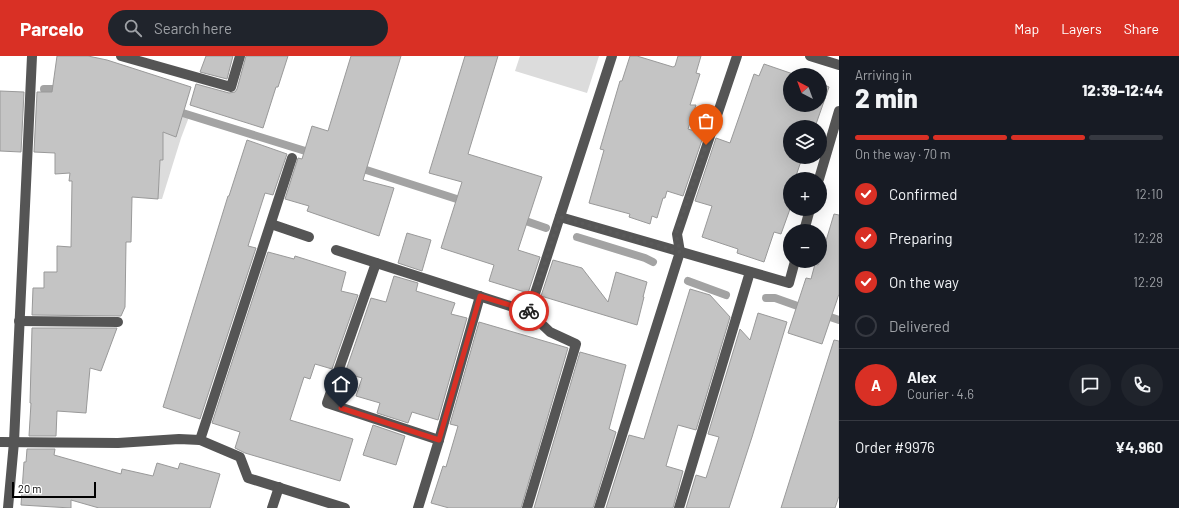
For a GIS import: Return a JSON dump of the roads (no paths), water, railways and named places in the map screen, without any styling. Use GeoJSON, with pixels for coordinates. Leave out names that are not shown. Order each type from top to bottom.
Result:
{"type":"FeatureCollection","features":[{"type":"Feature","properties":{"kind":"street"},"geometry":{"type":"LineString","coordinates":[[8,508],[14,442],[32,56]]}},
{"type":"Feature","properties":{"kind":"street"},"geometry":{"type":"LineString","coordinates":[[127,57],[232,87],[240,56]]}},
{"type":"Feature","properties":{"kind":"street"},"geometry":{"type":"LineString","coordinates":[[529,312],[612,56]]}},
{"type":"Feature","properties":{"kind":"street"},"geometry":{"type":"LineString","coordinates":[[599,508],[680,252],[676,234],[736,56]]}},
{"type":"Feature","properties":{"kind":"street"},"geometry":{"type":"LineString","coordinates":[[810,56],[839,65]]}},
{"type":"Feature","properties":{"kind":"street"},"geometry":{"type":"LineString","coordinates":[[821,172],[839,111]]}},
{"type":"Feature","properties":{"kind":"street"},"geometry":{"type":"LineString","coordinates":[[200,440],[292,158]]}},
{"type":"Feature","properties":{"kind":"street"},"geometry":{"type":"LineString","coordinates":[[560,217],[789,283],[793,268]]}},
{"type":"Feature","properties":{"kind":"street"},"geometry":{"type":"LineString","coordinates":[[271,224],[309,237]]}},
{"type":"Feature","properties":{"kind":"street"},"geometry":{"type":"LineString","coordinates":[[336,250],[529,312],[550,332],[576,344],[527,508]]}},
{"type":"Feature","properties":{"kind":"street"},"geometry":{"type":"LineString","coordinates":[[376,263],[327,403],[439,440]]}},
{"type":"Feature","properties":{"kind":"street"},"geometry":{"type":"LineString","coordinates":[[679,508],[750,272]]}},
{"type":"Feature","properties":{"kind":"street"},"geometry":{"type":"LineString","coordinates":[[418,508],[480,296]]}},
{"type":"Feature","properties":{"kind":"street"},"geometry":{"type":"LineString","coordinates":[[19,321],[118,322]]}},
{"type":"Feature","properties":{"kind":"street"},"geometry":{"type":"LineString","coordinates":[[0,442],[118,443],[179,439],[200,440],[240,457],[248,478],[344,508]]}},
{"type":"Feature","properties":{"kind":"street"},"geometry":{"type":"LineString","coordinates":[[272,508],[279,487]]}},
{"type":"Feature","properties":{"kind":"waterway"},"geometry":{"type":"LineString","coordinates":[[44,89],[63,89]]}},
{"type":"Feature","properties":{"kind":"waterway"},"geometry":{"type":"LineString","coordinates":[[173,110],[315,154]]}},
{"type":"Feature","properties":{"kind":"waterway"},"geometry":{"type":"LineString","coordinates":[[357,167],[466,202]]}},
{"type":"Feature","properties":{"kind":"waterway"},"geometry":{"type":"LineString","coordinates":[[517,218],[546,228]]}},
{"type":"Feature","properties":{"kind":"waterway"},"geometry":{"type":"LineString","coordinates":[[577,237],[645,258],[653,262]]}},
{"type":"Feature","properties":{"kind":"waterway"},"geometry":{"type":"LineString","coordinates":[[688,281],[726,295]]}},
{"type":"Feature","properties":{"kind":"waterway"},"geometry":{"type":"LineString","coordinates":[[766,298],[775,298],[806,309]]}},
{"type":"Feature","properties":{"kind":"waterway"},"geometry":{"type":"LineString","coordinates":[[821,314],[839,320]]}}]}
